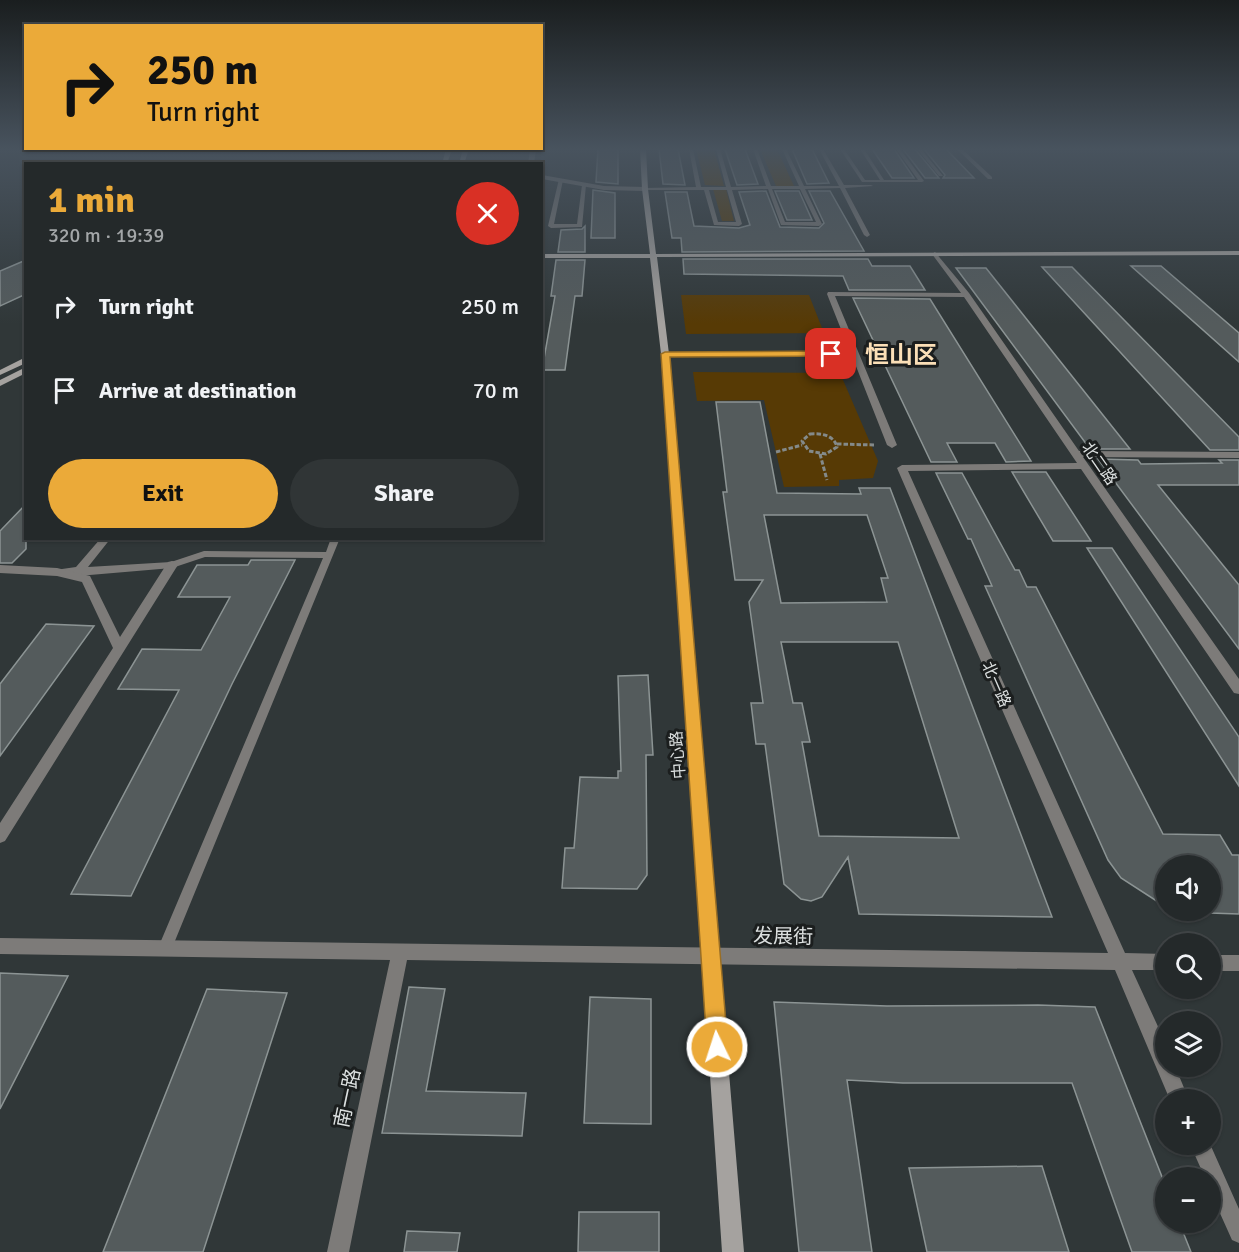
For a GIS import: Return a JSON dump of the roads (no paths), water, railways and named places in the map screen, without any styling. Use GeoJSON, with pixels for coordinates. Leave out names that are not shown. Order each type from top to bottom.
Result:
{"type":"FeatureCollection","features":[{"type":"Feature","properties":{"kind":"street","name":"中心路"},"geometry":{"type":"LineString","coordinates":[[647,207],[665,354],[733,1252]]}},
{"type":"Feature","properties":{"kind":"street"},"geometry":{"type":"LineString","coordinates":[[543,256],[1239,253]]}},
{"type":"Feature","properties":{"kind":"street","name":"北二路"},"geometry":{"type":"LineString","coordinates":[[935,254],[966,295],[1239,689]]}},
{"type":"Feature","properties":{"kind":"street"},"geometry":{"type":"LineString","coordinates":[[892,445],[831,294],[966,295]]}},
{"type":"Feature","properties":{"kind":"street"},"geometry":{"type":"LineString","coordinates":[[665,354],[855,354]]}},
{"type":"Feature","properties":{"kind":"street"},"geometry":{"type":"LineString","coordinates":[[0,373],[24,360]]}},
{"type":"Feature","properties":{"kind":"street"},"geometry":{"type":"LineString","coordinates":[[0,383],[24,370]]}},
{"type":"Feature","properties":{"kind":"street"},"geometry":{"type":"LineString","coordinates":[[1076,454],[1239,454]]}},
{"type":"Feature","properties":{"kind":"street","name":"北一路"},"geometry":{"type":"LineString","coordinates":[[1084,466],[902,468],[1155,1041]]}},
{"type":"Feature","properties":{"kind":"street"},"geometry":{"type":"LineString","coordinates":[[0,836],[172,565]]}},
{"type":"Feature","properties":{"kind":"street"},"geometry":{"type":"LineString","coordinates":[[0,568],[77,574],[86,579],[119,648]]}},
{"type":"Feature","properties":{"kind":"street","name":"发展街"},"geometry":{"type":"LineString","coordinates":[[0,946],[1155,962]]}},
{"type":"Feature","properties":{"kind":"street","name":"南一路"},"geometry":{"type":"LineString","coordinates":[[338,1252],[400,953]]}},
{"type":"Feature","properties":{"kind":"street"},"geometry":{"type":"LineString","coordinates":[[1221,963],[1239,963]]}},
{"type":"Feature","properties":{"kind":"street"},"geometry":{"type":"LineString","coordinates":[[1205,1155],[1239,1233]]}},
{"type":"Feature","properties":{"kind":"lane"},"geometry":{"type":"LineString","coordinates":[[555,207],[551,226],[580,226],[582,207]]}},
{"type":"Feature","properties":{"kind":"lane"},"geometry":{"type":"LineString","coordinates":[[710,207],[716,224],[739,224],[734,207]]}},
{"type":"Feature","properties":{"kind":"lane"},"geometry":{"type":"LineString","coordinates":[[777,207],[783,224],[819,224],[811,207]]}},
{"type":"Feature","properties":{"kind":"lane"},"geometry":{"type":"LineString","coordinates":[[853,207],[867,235]]}},
{"type":"Feature","properties":{"kind":"lane"},"geometry":{"type":"LineString","coordinates":[[77,574],[105,540]]}},
{"type":"Feature","properties":{"kind":"lane"},"geometry":{"type":"LineString","coordinates":[[165,948],[335,540]]}},
{"type":"Feature","properties":{"kind":"lane"},"geometry":{"type":"LineString","coordinates":[[77,574],[172,565],[204,554],[329,555]]}},
{"type":"Feature","properties":{"kind":"district","name":"恒山区"},"geometry":{"type":"Point","coordinates":[901,355]}}]}
